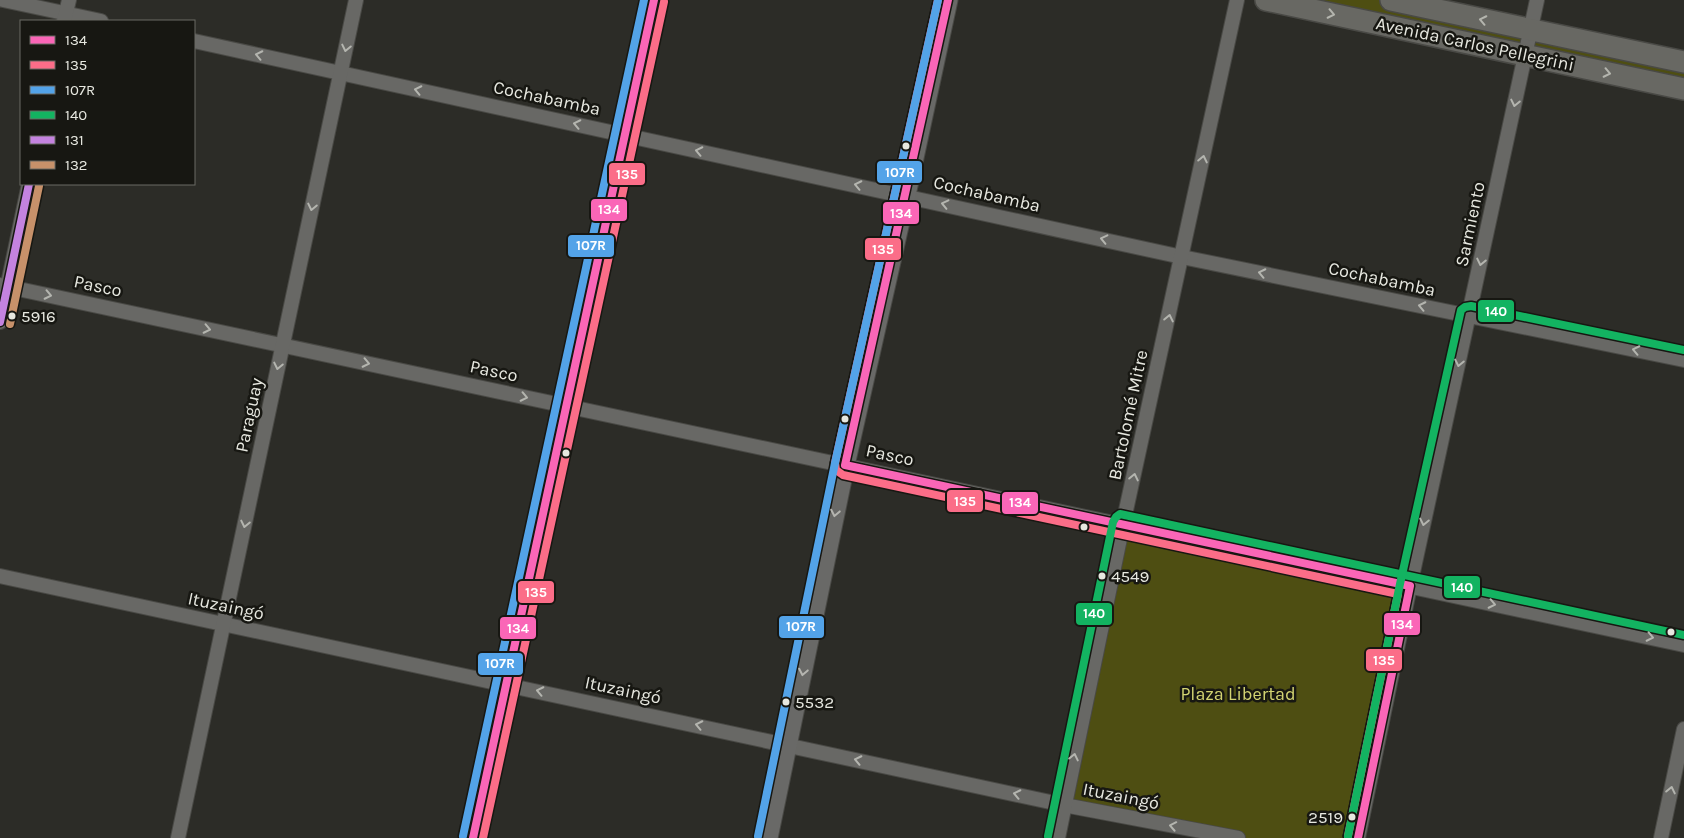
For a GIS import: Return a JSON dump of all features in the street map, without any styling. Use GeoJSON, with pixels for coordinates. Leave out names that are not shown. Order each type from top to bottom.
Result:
{"type":"FeatureCollection","features":[{"type":"Feature","properties":{"kind":"main road"},"geometry":{"type":"LineString","coordinates":[[473,838],[654,0]]}},
{"type":"Feature","properties":{"kind":"main road"},"geometry":{"type":"LineString","coordinates":[[768,838],[845,465],[948,0]]}},
{"type":"Feature","properties":{"kind":"main road","name":"Avenida Carlos Pellegrini"},"geometry":{"type":"LineString","coordinates":[[1266,0],[1684,89]]}},
{"type":"Feature","properties":{"kind":"main road","name":"Avenida Carlos Pellegrini"},"geometry":{"type":"LineString","coordinates":[[1391,0],[1684,62]]}},
{"type":"Feature","properties":{"kind":"street"},"geometry":{"type":"LineString","coordinates":[[3,0],[97,20]]}},
{"type":"Feature","properties":{"kind":"street","name":"Paraguay"},"geometry":{"type":"LineString","coordinates":[[178,838],[356,0]]}},
{"type":"Feature","properties":{"kind":"street","name":"Bartolomé Mitre"},"geometry":{"type":"LineString","coordinates":[[1058,838],[1123,524],[1237,0]]}},
{"type":"Feature","properties":{"kind":"street","name":"Sarmiento"},"geometry":{"type":"LineString","coordinates":[[1358,838],[1410,586],[1537,0]]}},
{"type":"Feature","properties":{"kind":"street","name":"Cochabamba"},"geometry":{"type":"LineString","coordinates":[[195,41],[906,195],[1182,257],[1684,360]]}},
{"type":"Feature","properties":{"kind":"street"},"geometry":{"type":"LineString","coordinates":[[0,322],[4,286],[30,185]]}},
{"type":"Feature","properties":{"kind":"street","name":"Pasco"},"geometry":{"type":"LineString","coordinates":[[4,286],[1684,645]]}},
{"type":"Feature","properties":{"kind":"street","name":"Ituzaingó"},"geometry":{"type":"LineString","coordinates":[[0,576],[1064,805],[1238,838]]}},
{"type":"Feature","properties":{"kind":"street"},"geometry":{"type":"LineString","coordinates":[[1661,838],[1684,729]]}},
{"type":"Feature","properties":{"kind":"green space"},"geometry":{"type":"Polygon","coordinates":[[[1266,0],[1391,0],[1684,62],[1684,89],[1266,0]]]}},
{"type":"Feature","properties":{"kind":"green space","name":"Plaza Libertad"},"geometry":{"type":"Polygon","coordinates":[[[1123,524],[1410,586],[1358,838],[1238,838],[1064,805],[1123,524]]]}},
{"type":"Feature","properties":{"kind":"transit line","name":"107R"},"geometry":{"type":"LineString","coordinates":[[463,836],[644,0]]}},
{"type":"Feature","properties":{"kind":"transit line","name":"134"},"geometry":{"type":"LineString","coordinates":[[473,838],[654,0]]}},
{"type":"Feature","properties":{"kind":"transit line","name":"135"},"geometry":{"type":"LineString","coordinates":[[938,0],[835,463],[836,470],[843,475],[1398,594],[1348,836]]}},
{"type":"Feature","properties":{"kind":"transit line","name":"107R"},"geometry":{"type":"LineString","coordinates":[[758,836],[835,463],[938,0]]}},
{"type":"Feature","properties":{"kind":"transit line","name":"134"},"geometry":{"type":"LineString","coordinates":[[948,0],[845,465],[1410,586],[1358,838]]}},
{"type":"Feature","properties":{"kind":"transit line","name":"135"},"geometry":{"type":"LineString","coordinates":[[483,838],[664,2]]}},
{"type":"Feature","properties":{"kind":"transit line","name":"131"},"geometry":{"type":"LineString","coordinates":[[0,322],[29,185]]}},
{"type":"Feature","properties":{"kind":"transit line","name":"132"},"geometry":{"type":"LineString","coordinates":[[10,324],[39,186]]}},
{"type":"Feature","properties":{"kind":"transit line","name":"140"},"geometry":{"type":"LineString","coordinates":[[1348,836],[1400,584],[1461,310],[1471,306],[1684,350]]}},
{"type":"Feature","properties":{"kind":"transit line","name":"140"},"geometry":{"type":"LineString","coordinates":[[1048,836],[1113,522],[1120,514],[1684,635]]}},
{"type":"Feature","properties":{"kind":"place","name":"5916"},"geometry":{"type":"Point","coordinates":[12,316]}},
{"type":"Feature","properties":{"kind":"place","name":"4549"},"geometry":{"type":"Point","coordinates":[1102,576]}},
{"type":"Feature","properties":{"kind":"place","name":"5532"},"geometry":{"type":"Point","coordinates":[786,702]}},
{"type":"Feature","properties":{"kind":"place","name":"2519"},"geometry":{"type":"Point","coordinates":[1352,817]}}]}
